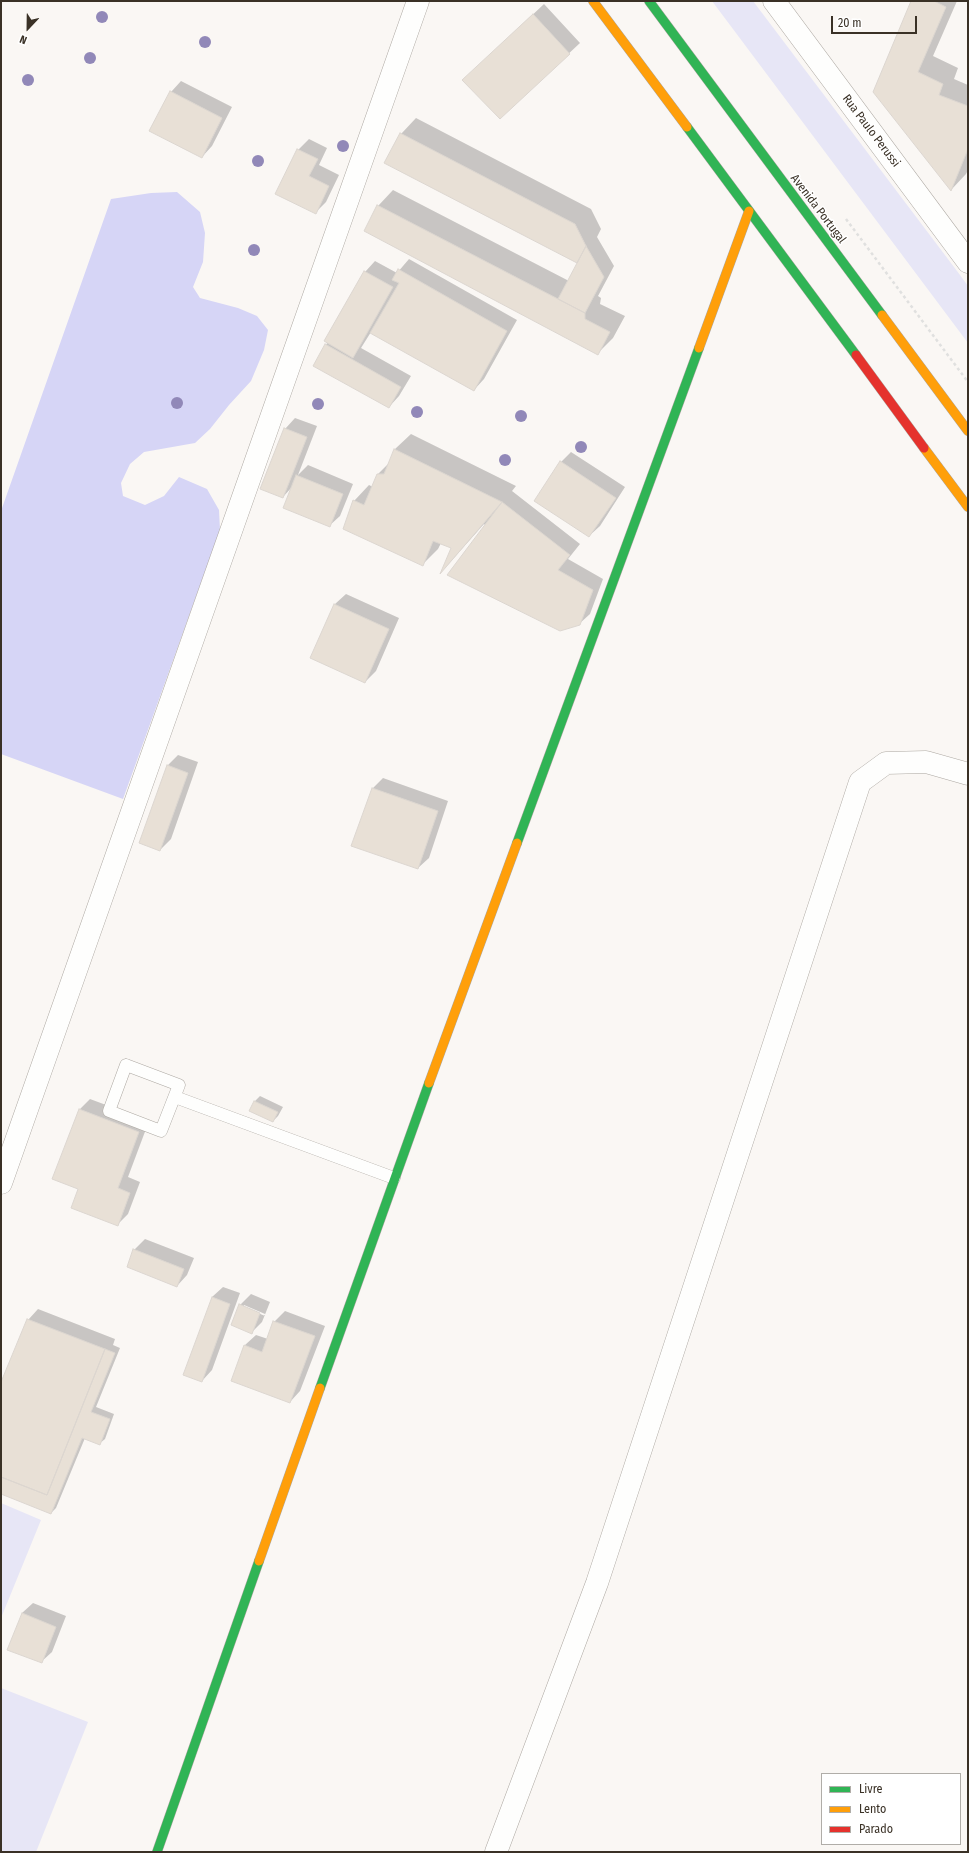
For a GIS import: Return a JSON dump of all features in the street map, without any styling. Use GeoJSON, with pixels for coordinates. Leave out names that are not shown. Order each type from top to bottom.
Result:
{"type":"FeatureCollection","features":[{"type":"Feature","properties":{"kind":"street"},"geometry":{"type":"LineString","coordinates":[[1,1183],[418,1]]}},
{"type":"Feature","properties":{"kind":"street"},"geometry":{"type":"LineString","coordinates":[[593,1],[968,507]]}},
{"type":"Feature","properties":{"kind":"street","name":"Avenida Portugal"},"geometry":{"type":"LineString","coordinates":[[649,1],[968,431]]}},
{"type":"Feature","properties":{"kind":"street","name":"Rua Paulo Perussi"},"geometry":{"type":"LineString","coordinates":[[774,1],[968,262]]}},
{"type":"Feature","properties":{"kind":"street"},"geometry":{"type":"LineString","coordinates":[[157,1852],[394,1178],[749,211]]}},
{"type":"Feature","properties":{"kind":"street"},"geometry":{"type":"LineString","coordinates":[[496,1852],[597,1583],[860,782],[886,763],[926,762],[968,774]]}},
{"type":"Feature","properties":{"kind":"lane"},"geometry":{"type":"LineString","coordinates":[[126,1065],[179,1085],[175,1097],[161,1130],[109,1111],[126,1065]]}},
{"type":"Feature","properties":{"kind":"lane"},"geometry":{"type":"LineString","coordinates":[[175,1097],[394,1178]]}},
{"type":"Feature","properties":{"kind":"shaded area"},"geometry":{"type":"Polygon","coordinates":[[[712,1],[753,1],[960,275],[968,286],[968,343],[712,1]]]}},
{"type":"Feature","properties":{"kind":"shaded area"},"geometry":{"type":"Polygon","coordinates":[[[177,192],[200,212],[205,233],[203,262],[193,287],[200,298],[238,308],[257,316],[268,330],[264,350],[251,381],[210,429],[195,443],[144,452],[130,464],[121,483],[123,496],[145,505],[164,496],[179,477],[207,489],[219,510],[220,530],[123,799],[1,754],[1,511],[111,199],[151,193],[177,192]]]}},
{"type":"Feature","properties":{"kind":"shaded area"},"geometry":{"type":"Polygon","coordinates":[[[1,1503],[41,1520],[1,1618],[1,1503]]]}},
{"type":"Feature","properties":{"kind":"shaded area"},"geometry":{"type":"Polygon","coordinates":[[[1,1688],[88,1722],[36,1852],[1,1852],[1,1688]]]}},
{"type":"Feature","properties":{"kind":"building"},"geometry":{"type":"Polygon","coordinates":[[[911,1],[934,1],[946,7],[918,72],[943,84],[939,95],[968,106],[968,149],[951,191],[873,92],[911,1]]]}},
{"type":"Feature","properties":{"kind":"building"},"geometry":{"type":"Polygon","coordinates":[[[533,14],[570,54],[500,119],[462,80],[533,14]]]}},
{"type":"Feature","properties":{"kind":"building"},"geometry":{"type":"Polygon","coordinates":[[[170,91],[222,118],[202,158],[149,131],[170,91]]]}},
{"type":"Feature","properties":{"kind":"building"},"geometry":{"type":"Polygon","coordinates":[[[400,133],[575,224],[586,246],[577,263],[384,163],[400,133]]]}},
{"type":"Feature","properties":{"kind":"building"},"geometry":{"type":"Polygon","coordinates":[[[297,149],[318,159],[309,176],[329,186],[316,214],[275,194],[297,149]]]}},
{"type":"Feature","properties":{"kind":"building"},"geometry":{"type":"Polygon","coordinates":[[[377,205],[585,313],[585,319],[610,332],[598,355],[364,231],[377,205]]]}},
{"type":"Feature","properties":{"kind":"building"},"geometry":{"type":"Polygon","coordinates":[[[586,246],[604,277],[585,313],[558,299],[586,246]]]}},
{"type":"Feature","properties":{"kind":"building"},"geometry":{"type":"Polygon","coordinates":[[[398,269],[507,331],[474,391],[370,333],[399,283],[392,280],[398,269]]]}},
{"type":"Feature","properties":{"kind":"building"},"geometry":{"type":"Polygon","coordinates":[[[364,271],[393,287],[353,358],[324,341],[364,271]]]}},
{"type":"Feature","properties":{"kind":"building"},"geometry":{"type":"Polygon","coordinates":[[[325,344],[401,387],[389,408],[313,366],[325,344]]]}},
{"type":"Feature","properties":{"kind":"building"},"geometry":{"type":"Polygon","coordinates":[[[284,428],[307,437],[283,498],[260,489],[284,428]]]}},
{"type":"Feature","properties":{"kind":"building"},"geometry":{"type":"Polygon","coordinates":[[[394,449],[502,502],[440,574],[451,548],[433,541],[423,566],[343,529],[353,500],[364,505],[377,474],[384,474],[394,449]]]}},
{"type":"Feature","properties":{"kind":"building"},"geometry":{"type":"Polygon","coordinates":[[[560,461],[616,498],[589,537],[534,501],[560,461]]]}},
{"type":"Feature","properties":{"kind":"building"},"geometry":{"type":"Polygon","coordinates":[[[296,475],[343,494],[330,527],[283,508],[296,475]]]}},
{"type":"Feature","properties":{"kind":"building"},"geometry":{"type":"Polygon","coordinates":[[[502,502],[570,555],[558,570],[593,590],[580,625],[560,631],[447,575],[502,502]]]}},
{"type":"Feature","properties":{"kind":"building"},"geometry":{"type":"Polygon","coordinates":[[[334,604],[389,629],[365,683],[310,658],[334,604]]]}},
{"type":"Feature","properties":{"kind":"building"},"geometry":{"type":"Polygon","coordinates":[[[167,765],[188,773],[160,851],[139,843],[167,765]]]}},
{"type":"Feature","properties":{"kind":"building"},"geometry":{"type":"Polygon","coordinates":[[[372,788],[438,811],[418,869],[351,846],[372,788]]]}},
{"type":"Feature","properties":{"kind":"building"},"geometry":{"type":"Polygon","coordinates":[[[254,1101],[278,1112],[273,1122],[249,1111],[254,1101]]]}},
{"type":"Feature","properties":{"kind":"building"},"geometry":{"type":"Polygon","coordinates":[[[79,1109],[139,1132],[118,1188],[130,1193],[118,1226],[71,1208],[78,1189],[52,1179],[79,1109]]]}},
{"type":"Feature","properties":{"kind":"building"},"geometry":{"type":"Polygon","coordinates":[[[133,1249],[184,1269],[177,1287],[127,1267],[133,1249]]]}},
{"type":"Feature","properties":{"kind":"building"},"geometry":{"type":"Polygon","coordinates":[[[212,1297],[230,1304],[202,1382],[183,1375],[212,1297]]]}},
{"type":"Feature","properties":{"kind":"building"},"geometry":{"type":"Polygon","coordinates":[[[239,1304],[260,1313],[252,1334],[231,1325],[239,1304]]]}},
{"type":"Feature","properties":{"kind":"building"},"geometry":{"type":"Polygon","coordinates":[[[27,1319],[105,1349],[47,1495],[1,1477],[1,1382],[27,1319]]]}},
{"type":"Feature","properties":{"kind":"building"},"geometry":{"type":"Polygon","coordinates":[[[273,1321],[315,1336],[290,1403],[231,1381],[244,1345],[262,1352],[273,1321]]]}},
{"type":"Feature","properties":{"kind":"building"},"geometry":{"type":"Polygon","coordinates":[[[105,1349],[115,1353],[91,1412],[110,1419],[100,1445],[82,1438],[51,1514],[1,1494],[1,1477],[47,1495],[105,1349]]]}},
{"type":"Feature","properties":{"kind":"building"},"geometry":{"type":"Polygon","coordinates":[[[22,1613],[56,1627],[42,1663],[7,1650],[22,1613]]]}},
{"type":"Feature","properties":{"kind":"traffic: fast"},"geometry":{"type":"LineString","coordinates":[[649,1],[882,315]]}},
{"type":"Feature","properties":{"kind":"traffic: fast"},"geometry":{"type":"LineString","coordinates":[[687,127],[856,355]]}},
{"type":"Feature","properties":{"kind":"traffic: fast"},"geometry":{"type":"LineString","coordinates":[[517,843],[699,348]]}},
{"type":"Feature","properties":{"kind":"traffic: fast"},"geometry":{"type":"LineString","coordinates":[[320,1388],[429,1083]]}},
{"type":"Feature","properties":{"kind":"traffic: fast"},"geometry":{"type":"LineString","coordinates":[[157,1852],[259,1561]]}},
{"type":"Feature","properties":{"kind":"traffic: slow"},"geometry":{"type":"LineString","coordinates":[[593,1],[687,127]]}},
{"type":"Feature","properties":{"kind":"traffic: slow"},"geometry":{"type":"LineString","coordinates":[[699,348],[749,211]]}},
{"type":"Feature","properties":{"kind":"traffic: slow"},"geometry":{"type":"LineString","coordinates":[[882,315],[968,431]]}},
{"type":"Feature","properties":{"kind":"traffic: slow"},"geometry":{"type":"LineString","coordinates":[[924,448],[968,507]]}},
{"type":"Feature","properties":{"kind":"traffic: slow"},"geometry":{"type":"LineString","coordinates":[[429,1083],[517,843]]}},
{"type":"Feature","properties":{"kind":"traffic: slow"},"geometry":{"type":"LineString","coordinates":[[259,1561],[320,1388]]}},
{"type":"Feature","properties":{"kind":"traffic: jam"},"geometry":{"type":"LineString","coordinates":[[856,355],[924,448]]}}]}
